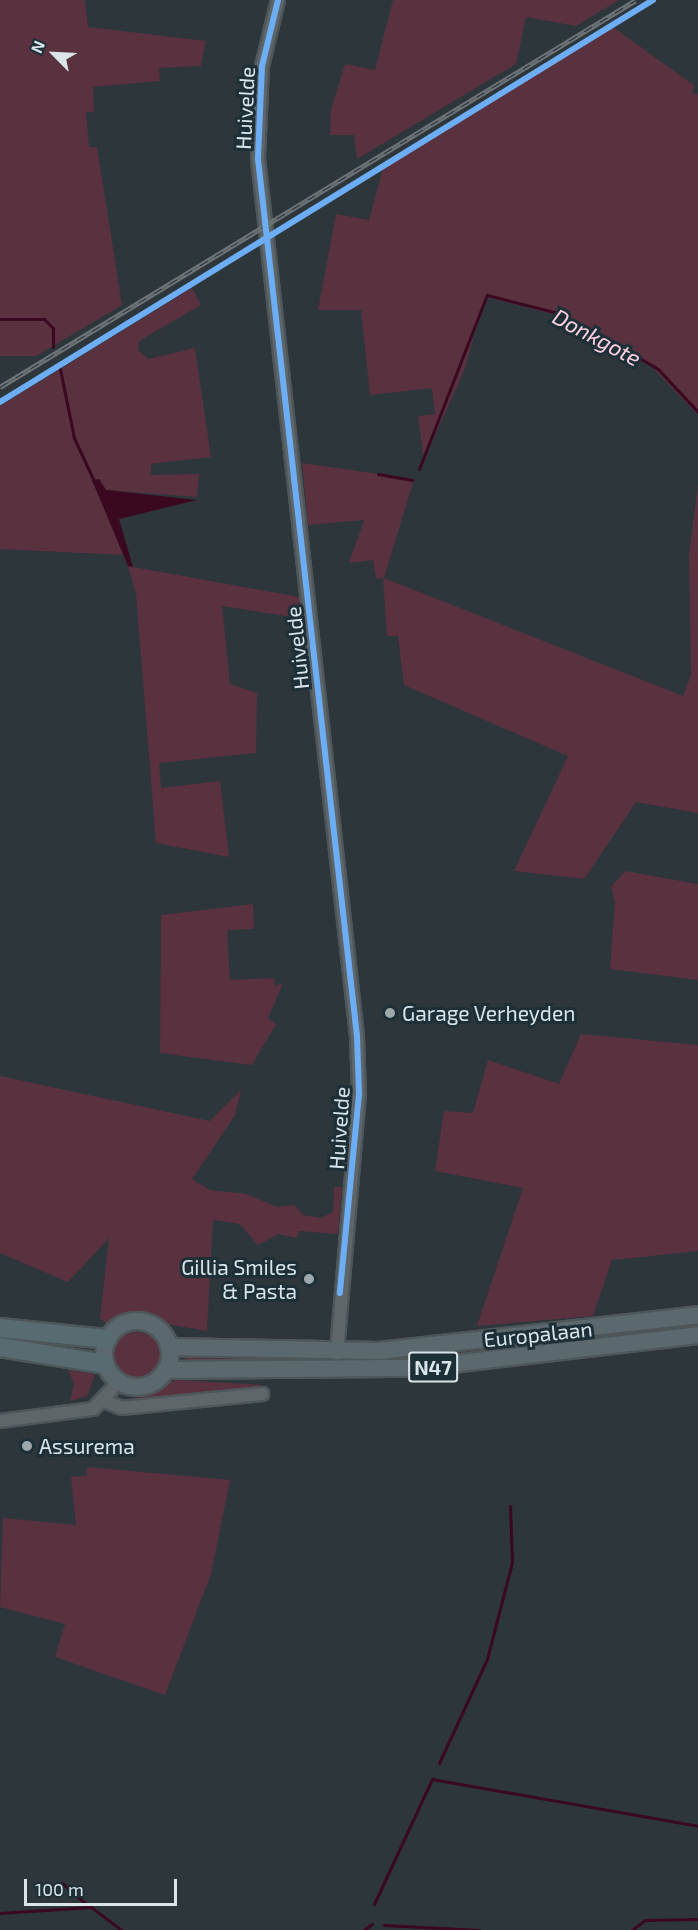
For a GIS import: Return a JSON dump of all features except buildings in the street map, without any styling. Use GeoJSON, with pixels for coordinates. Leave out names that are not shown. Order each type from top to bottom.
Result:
{"type":"FeatureCollection","features":[{"type":"Feature","properties":{"kind":"highway"},"geometry":{"type":"LineString","coordinates":[[0,1328],[107,1339]]}},
{"type":"Feature","properties":{"kind":"highway"},"geometry":{"type":"LineString","coordinates":[[0,1347],[105,1364]]}},
{"type":"Feature","properties":{"kind":"main road","name":"Europalaan"},"geometry":{"type":"LineString","coordinates":[[169,1347],[337,1353],[477,1344],[698,1316]]}},
{"type":"Feature","properties":{"kind":"main road"},"geometry":{"type":"LineString","coordinates":[[139,1321],[160,1331],[169,1347],[166,1370],[144,1387],[118,1382],[105,1364],[107,1339],[125,1323],[139,1321]]}},
{"type":"Feature","properties":{"kind":"main road","name":"Europalaan"},"geometry":{"type":"LineString","coordinates":[[166,1370],[418,1368],[698,1335]]}},
{"type":"Feature","properties":{"kind":"street","name":"Huivelde"},"geometry":{"type":"LineString","coordinates":[[278,0],[262,66],[258,159],[357,1036],[359,1094],[337,1353]]}},
{"type":"Feature","properties":{"kind":"street"},"geometry":{"type":"LineString","coordinates":[[0,1420],[86,1410],[105,1401],[118,1382]]}},
{"type":"Feature","properties":{"kind":"street"},"geometry":{"type":"LineString","coordinates":[[105,1401],[122,1408],[262,1394]]}},
{"type":"Feature","properties":{"kind":"shaded area"},"geometry":{"type":"Polygon","coordinates":[[[0,0],[85,0],[88,27],[206,41],[201,66],[159,68],[160,81],[93,87],[94,112],[86,112],[89,147],[97,147],[122,305],[36,356],[0,356],[0,0]]]}},
{"type":"Feature","properties":{"kind":"shaded area"},"geometry":{"type":"Polygon","coordinates":[[[393,0],[619,0],[576,26],[526,17],[516,64],[357,159],[354,135],[330,135],[331,110],[345,64],[375,70],[393,0]]]}},
{"type":"Feature","properties":{"kind":"shaded area"},"geometry":{"type":"Polygon","coordinates":[[[613,27],[695,86],[692,93],[698,94],[698,415],[647,362],[560,316],[485,297],[464,371],[424,459],[418,416],[435,414],[432,388],[370,395],[361,310],[318,310],[336,214],[369,220],[384,165],[613,27]]]}},
{"type":"Feature","properties":{"kind":"shaded area"},"geometry":{"type":"Polygon","coordinates":[[[192,288],[201,305],[139,341],[138,350],[148,359],[195,348],[211,457],[151,464],[151,475],[199,474],[197,497],[106,490],[99,479],[92,481],[125,555],[0,549],[0,406],[192,288]]]}},
{"type":"Feature","properties":{"kind":"shaded area"},"geometry":{"type":"Polygon","coordinates":[[[302,463],[414,479],[384,578],[683,696],[691,675],[689,554],[698,484],[698,813],[636,802],[584,879],[514,871],[568,756],[404,685],[398,636],[387,636],[383,578],[376,579],[373,560],[349,563],[364,520],[308,525],[302,463]]]}},
{"type":"Feature","properties":{"kind":"shaded area"},"geometry":{"type":"Polygon","coordinates":[[[99,479],[106,490],[197,500],[119,519],[133,567],[128,566],[92,480],[99,479]]]}},
{"type":"Feature","properties":{"kind":"shaded area"},"geometry":{"type":"Polygon","coordinates":[[[128,566],[299,597],[300,618],[222,606],[230,684],[257,693],[256,753],[159,763],[161,788],[220,781],[229,857],[156,843],[136,593],[128,566]]]}},
{"type":"Feature","properties":{"kind":"shaded area"},"geometry":{"type":"Polygon","coordinates":[[[625,871],[698,884],[698,980],[610,969],[615,901],[611,887],[625,871]]]}},
{"type":"Feature","properties":{"kind":"shaded area"},"geometry":{"type":"Polygon","coordinates":[[[253,904],[254,929],[227,930],[230,980],[274,978],[275,986],[283,983],[268,1018],[276,1024],[252,1065],[160,1053],[161,915],[253,904]]]}},
{"type":"Feature","properties":{"kind":"shaded area"},"geometry":{"type":"Polygon","coordinates":[[[581,1034],[698,1045],[698,1251],[612,1260],[593,1316],[477,1326],[523,1188],[435,1171],[444,1111],[473,1113],[488,1060],[559,1084],[581,1034]]]}},
{"type":"Feature","properties":{"kind":"shaded area"},"geometry":{"type":"Polygon","coordinates":[[[0,1076],[210,1121],[241,1090],[235,1115],[192,1179],[210,1190],[246,1194],[277,1207],[294,1205],[303,1215],[321,1218],[333,1212],[334,1187],[342,1187],[338,1234],[299,1231],[297,1238],[278,1234],[258,1245],[240,1224],[213,1220],[207,1331],[167,1324],[145,1313],[119,1316],[108,1325],[100,1318],[109,1238],[68,1282],[0,1253],[0,1076]]]}},
{"type":"Feature","properties":{"kind":"shaded area"},"geometry":{"type":"Polygon","coordinates":[[[698,1321],[698,1329],[438,1361],[185,1362],[185,1354],[312,1359],[439,1353],[698,1321]]]}},
{"type":"Feature","properties":{"kind":"shaded area"},"geometry":{"type":"Polygon","coordinates":[[[137,1332],[153,1339],[160,1355],[153,1371],[137,1378],[121,1371],[114,1355],[121,1339],[137,1332]]]}},
{"type":"Feature","properties":{"kind":"shaded area"},"geometry":{"type":"Polygon","coordinates":[[[68,1370],[95,1374],[87,1396],[70,1401],[74,1384],[68,1370]]]}},
{"type":"Feature","properties":{"kind":"shaded area"},"geometry":{"type":"Polygon","coordinates":[[[176,1380],[263,1385],[264,1390],[124,1403],[176,1380]]]}},
{"type":"Feature","properties":{"kind":"shaded area"},"geometry":{"type":"Polygon","coordinates":[[[87,1467],[230,1480],[211,1574],[165,1695],[55,1657],[65,1624],[0,1607],[3,1518],[76,1525],[71,1477],[87,1476],[87,1467]]]}},
{"type":"Feature","properties":{"kind":"waterway","name":"Donkgote"},"geometry":{"type":"LineString","coordinates":[[419,469],[487,295],[554,312],[612,342],[658,369],[698,412]]}},
{"type":"Feature","properties":{"kind":"waterway","name":"Donkgote"},"geometry":{"type":"LineString","coordinates":[[0,319],[44,319],[53,328],[53,347]]}},
{"type":"Feature","properties":{"kind":"waterway","name":"Donkgote"},"geometry":{"type":"LineString","coordinates":[[60,369],[74,438],[94,481]]}},
{"type":"Feature","properties":{"kind":"waterway","name":"Donkgote"},"geometry":{"type":"LineString","coordinates":[[378,474],[412,480]]}},
{"type":"Feature","properties":{"kind":"waterway"},"geometry":{"type":"LineString","coordinates":[[439,1763],[487,1659],[512,1562],[510,1506]]}},
{"type":"Feature","properties":{"kind":"waterway"},"geometry":{"type":"LineString","coordinates":[[374,1904],[432,1779],[698,1826]]}},
{"type":"Feature","properties":{"kind":"waterway"},"geometry":{"type":"LineString","coordinates":[[62,1883],[90,1907]]}},
{"type":"Feature","properties":{"kind":"waterway"},"geometry":{"type":"LineString","coordinates":[[0,1913],[91,1907],[121,1930]]}},
{"type":"Feature","properties":{"kind":"waterway"},"geometry":{"type":"LineString","coordinates":[[632,1930],[645,1920],[698,1919]]}},
{"type":"Feature","properties":{"kind":"waterway"},"geometry":{"type":"LineString","coordinates":[[364,1930],[372,1924]]}},
{"type":"Feature","properties":{"kind":"waterway"},"geometry":{"type":"LineString","coordinates":[[384,1925],[479,1930]]}},
{"type":"Feature","properties":{"kind":"railway"},"geometry":{"type":"LineString","coordinates":[[0,387],[636,0]]}},
{"type":"Feature","properties":{"kind":"cycle path"},"geometry":{"type":"LineString","coordinates":[[278,0],[262,66],[258,159],[357,1036],[359,1094],[340,1293]]}},
{"type":"Feature","properties":{"kind":"cycle path"},"geometry":{"type":"LineString","coordinates":[[0,402],[653,0]]}},
{"type":"Feature","properties":{"kind":"place","name":"Garage Verheyden"},"geometry":{"type":"Point","coordinates":[390,1013]}},
{"type":"Feature","properties":{"kind":"place","name":"Gillia Smiles & Pasta"},"geometry":{"type":"Point","coordinates":[309,1279]}},
{"type":"Feature","properties":{"kind":"place","name":"Assurema"},"geometry":{"type":"Point","coordinates":[27,1446]}}]}
